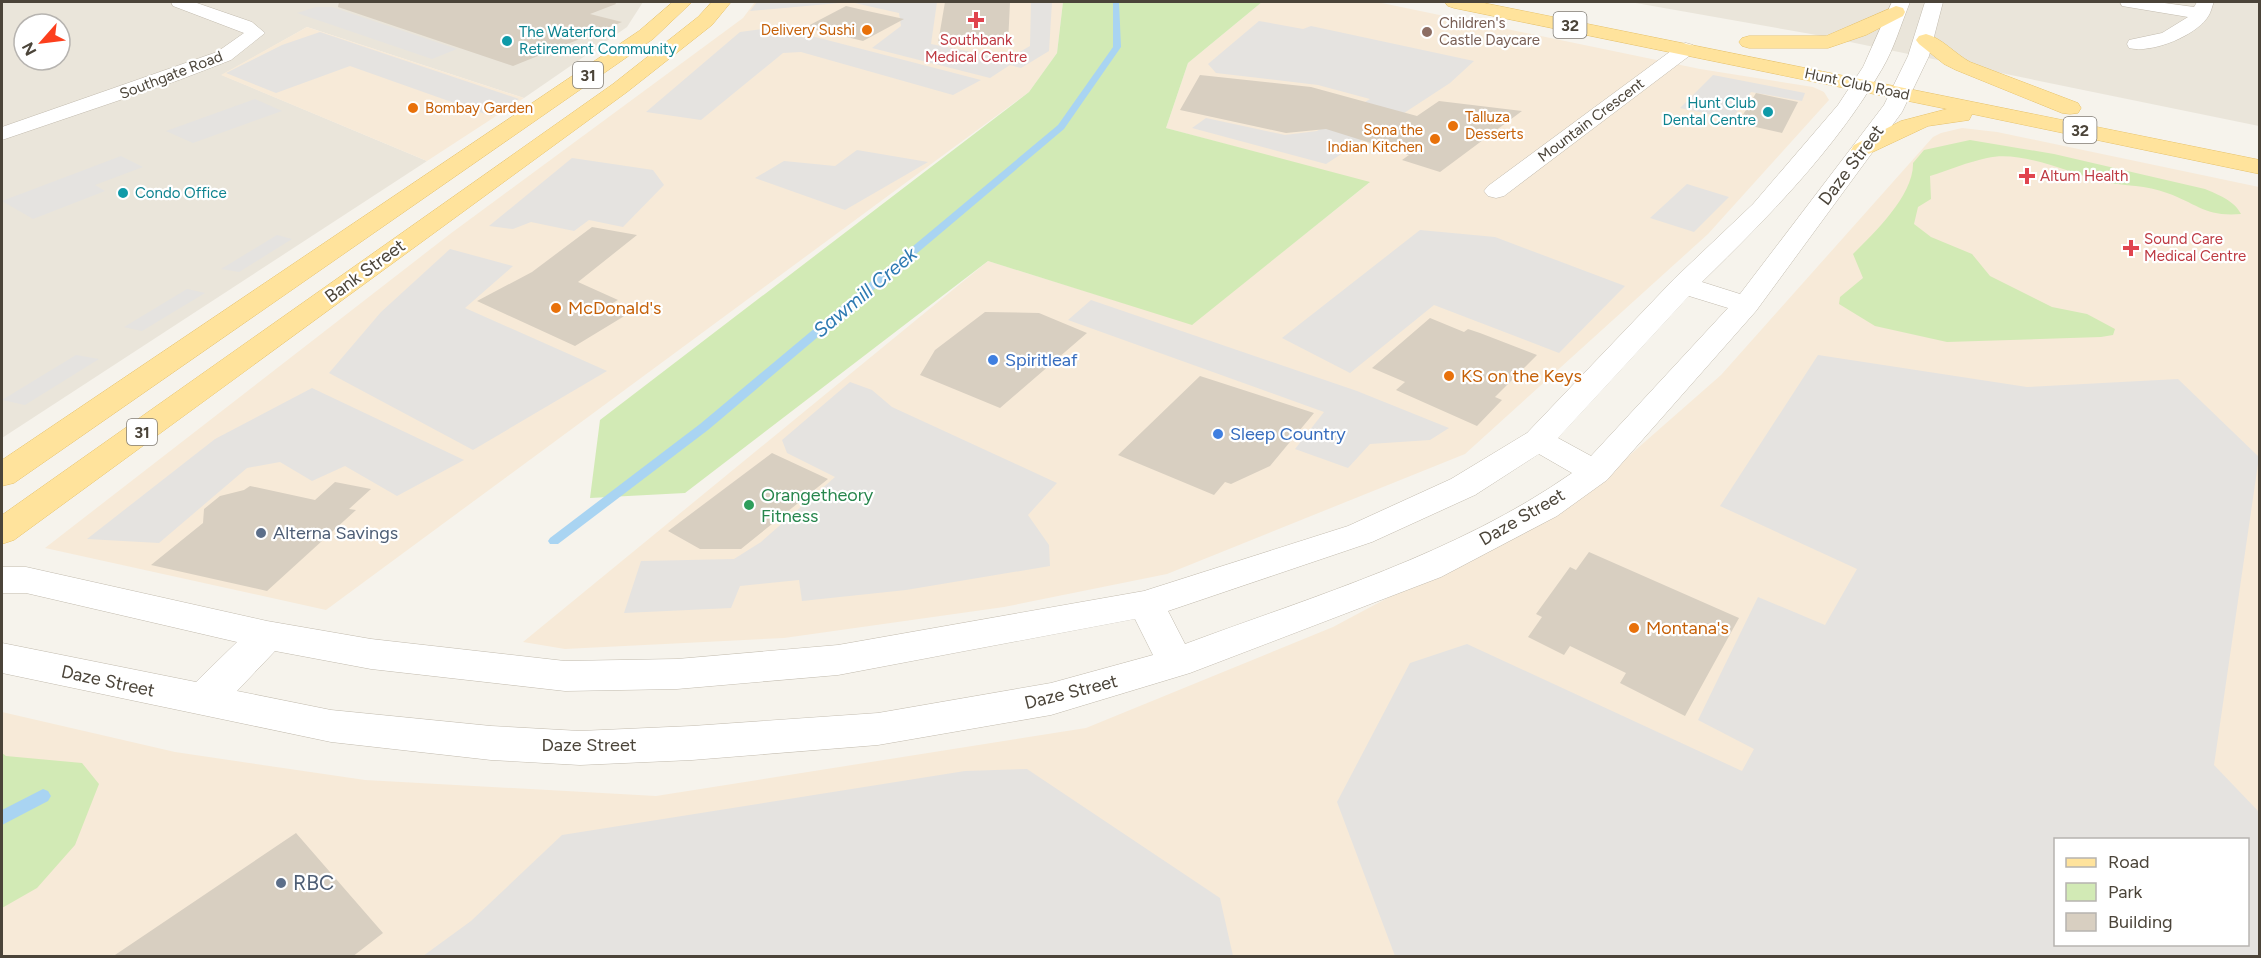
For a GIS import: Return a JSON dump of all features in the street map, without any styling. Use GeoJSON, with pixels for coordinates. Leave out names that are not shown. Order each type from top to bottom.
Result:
{"type":"FeatureCollection","features":[{"type":"Feature","properties":{"kind":"main road","name":"Bank Street"},"geometry":{"type":"LineString","coordinates":[[2,475],[531,115],[646,35],[683,2]]}},
{"type":"Feature","properties":{"kind":"main road"},"geometry":{"type":"LineString","coordinates":[[696,2],[721,2]]}},
{"type":"Feature","properties":{"kind":"main road","name":"Bank Street"},"geometry":{"type":"LineString","coordinates":[[2,532],[620,88],[705,21],[721,2]]}},
{"type":"Feature","properties":{"kind":"main road","name":"Hunt Club Road"},"geometry":{"type":"LineString","coordinates":[[1454,2],[1686,49],[1914,82],[2034,121],[2259,167]]}},
{"type":"Feature","properties":{"kind":"main road"},"geometry":{"type":"LineString","coordinates":[[1749,42],[1828,42],[1850,36],[1898,7]]}},
{"type":"Feature","properties":{"kind":"main road","name":"Hunt Club Road"},"geometry":{"type":"LineString","coordinates":[[1726,38],[1845,62],[1868,76]]}},
{"type":"Feature","properties":{"kind":"main road"},"geometry":{"type":"LineString","coordinates":[[1926,40],[1950,60],[2070,108]]}},
{"type":"Feature","properties":{"kind":"main road","name":"32"},"geometry":{"type":"LineString","coordinates":[[1951,83],[2151,123]]}},
{"type":"Feature","properties":{"kind":"main road"},"geometry":{"type":"LineString","coordinates":[[1862,150],[1917,121],[1933,116],[1977,114],[2034,121]]}},
{"type":"Feature","properties":{"kind":"main road"},"geometry":{"type":"LineString","coordinates":[[531,115],[570,122]]}},
{"type":"Feature","properties":{"kind":"main road"},"geometry":{"type":"LineString","coordinates":[[233,317],[283,332]]}},
{"type":"Feature","properties":{"kind":"street","name":"Southgate Road"},"geometry":{"type":"LineString","coordinates":[[2,134],[224,56],[256,33],[246,26],[179,2]]}},
{"type":"Feature","properties":{"kind":"street","name":"Daze Street"},"geometry":{"type":"LineString","coordinates":[[2,658],[331,726],[491,743],[580,748],[878,729],[1051,699],[1176,663],[1428,568],[1545,508],[1595,472],[1746,305],[1914,82],[1934,2]]}},
{"type":"Feature","properties":{"kind":"street"},"geometry":{"type":"LineString","coordinates":[[2128,2],[2203,8]]}},
{"type":"Feature","properties":{"kind":"street","name":"Daze Street"},"geometry":{"type":"LineString","coordinates":[[2,580],[26,580],[267,635],[371,654],[565,676],[677,674],[838,660],[1146,604],[1360,534],[1463,487],[1538,440],[1684,285],[1762,209],[1846,109],[1868,76],[1898,7]]}},
{"type":"Feature","properties":{"kind":"street"},"geometry":{"type":"LineString","coordinates":[[2136,44],[2162,40],[2181,32],[2203,8]]}},
{"type":"Feature","properties":{"kind":"street","name":"Mountain Crescent"},"geometry":{"type":"LineString","coordinates":[[1496,191],[1686,49]]}},
{"type":"Feature","properties":{"kind":"street"},"geometry":{"type":"LineString","coordinates":[[1684,285],[1746,305]]}},
{"type":"Feature","properties":{"kind":"street"},"geometry":{"type":"LineString","coordinates":[[1538,440],[1595,472]]}},
{"type":"Feature","properties":{"kind":"street"},"geometry":{"type":"LineString","coordinates":[[1146,604],[1176,663]]}},
{"type":"Feature","properties":{"kind":"street"},"geometry":{"type":"LineString","coordinates":[[204,701],[267,635]]}},
{"type":"Feature","properties":{"kind":"shaded area"},"geometry":{"type":"Polygon","coordinates":[[[2,2],[643,2],[627,27],[524,98],[307,27],[222,75],[427,161],[2,438],[2,2]]]}},
{"type":"Feature","properties":{"kind":"shaded area"},"geometry":{"type":"Polygon","coordinates":[[[755,2],[1063,2],[1057,53],[1029,92],[326,610],[45,548],[450,234],[743,18],[755,2]]]}},
{"type":"Feature","properties":{"kind":"shaded area"},"geometry":{"type":"Polygon","coordinates":[[[757,2],[850,2],[750,11],[757,2]]]}},
{"type":"Feature","properties":{"kind":"shaded area"},"geometry":{"type":"Polygon","coordinates":[[[850,2],[937,2],[931,44],[1007,59],[1030,46],[1031,2],[1052,2],[1049,51],[1021,68],[1010,65],[990,78],[872,48],[901,26],[899,13],[850,2]]]}},
{"type":"Feature","properties":{"kind":"shaded area"},"geometry":{"type":"Polygon","coordinates":[[[1262,2],[1377,2],[1700,69],[1813,87],[1824,92],[1829,100],[1708,234],[1465,454],[1167,574],[1004,607],[784,638],[565,649],[523,642],[988,261],[1192,324],[1369,183],[1166,128],[1188,63],[1262,2]]]}},
{"type":"Feature","properties":{"kind":"shaded area"},"geometry":{"type":"Polygon","coordinates":[[[1630,2],[2259,2],[2259,126],[1811,34],[1630,2]]]}},
{"type":"Feature","properties":{"kind":"shaded area"},"geometry":{"type":"Polygon","coordinates":[[[316,7],[332,7],[457,49],[432,59],[297,13],[316,7]]]}},
{"type":"Feature","properties":{"kind":"shaded area"},"geometry":{"type":"Polygon","coordinates":[[[1259,21],[1303,29],[1311,26],[1474,61],[1450,83],[1326,164],[1192,128],[1206,118],[1285,135],[1317,131],[1370,99],[1318,85],[1216,73],[1208,64],[1259,21]]]}},
{"type":"Feature","properties":{"kind":"shaded area"},"geometry":{"type":"Polygon","coordinates":[[[307,27],[524,98],[427,161],[221,75],[307,27]]]}},
{"type":"Feature","properties":{"kind":"shaded area"},"geometry":{"type":"Polygon","coordinates":[[[777,27],[981,80],[953,95],[801,52],[783,53],[701,120],[646,112],[740,32],[777,27]]]}},
{"type":"Feature","properties":{"kind":"shaded area"},"geometry":{"type":"Polygon","coordinates":[[[320,32],[519,99],[491,116],[350,66],[276,93],[226,73],[282,45],[320,32]]]}},
{"type":"Feature","properties":{"kind":"shaded area"},"geometry":{"type":"Polygon","coordinates":[[[1713,75],[1805,93],[1802,101],[1751,92],[1732,119],[1680,108],[1713,75]]]}},
{"type":"Feature","properties":{"kind":"shaded area"},"geometry":{"type":"Polygon","coordinates":[[[255,99],[282,111],[193,143],[166,131],[255,99]]]}},
{"type":"Feature","properties":{"kind":"shaded area"},"geometry":{"type":"Polygon","coordinates":[[[1962,128],[1997,132],[2259,187],[2259,956],[2,956],[2,712],[175,752],[365,780],[656,796],[1086,728],[1333,627],[1590,490],[1721,375],[1933,137],[1962,128]]]}},
{"type":"Feature","properties":{"kind":"shaded area"},"geometry":{"type":"Polygon","coordinates":[[[857,150],[928,162],[845,210],[755,178],[784,161],[835,166],[857,150]]]}},
{"type":"Feature","properties":{"kind":"shaded area"},"geometry":{"type":"Polygon","coordinates":[[[121,156],[143,167],[95,185],[105,191],[33,219],[2,201],[121,156]]]}},
{"type":"Feature","properties":{"kind":"shaded area"},"geometry":{"type":"Polygon","coordinates":[[[572,158],[653,170],[664,185],[623,227],[589,220],[574,231],[531,222],[513,229],[489,226],[572,158]]]}},
{"type":"Feature","properties":{"kind":"shaded area"},"geometry":{"type":"Polygon","coordinates":[[[1687,184],[1729,197],[1694,232],[1650,218],[1687,184]]]}},
{"type":"Feature","properties":{"kind":"shaded area"},"geometry":{"type":"Polygon","coordinates":[[[1420,230],[1495,237],[1625,286],[1559,353],[1434,305],[1350,373],[1282,338],[1420,230]]]}},
{"type":"Feature","properties":{"kind":"shaded area"},"geometry":{"type":"Polygon","coordinates":[[[277,235],[292,239],[239,272],[221,269],[277,235]]]}},
{"type":"Feature","properties":{"kind":"shaded area"},"geometry":{"type":"Polygon","coordinates":[[[450,249],[513,266],[465,308],[607,371],[473,450],[329,373],[381,312],[450,249]]]}},
{"type":"Feature","properties":{"kind":"shaded area"},"geometry":{"type":"Polygon","coordinates":[[[187,289],[205,293],[142,331],[124,327],[187,289]]]}},
{"type":"Feature","properties":{"kind":"shaded area"},"geometry":{"type":"Polygon","coordinates":[[[1091,300],[1357,391],[1449,428],[1430,440],[1370,444],[1348,468],[1295,449],[1324,412],[1068,320],[1091,300]]]}},
{"type":"Feature","properties":{"kind":"shaded area"},"geometry":{"type":"Polygon","coordinates":[[[76,355],[99,359],[25,405],[2,400],[76,355]]]}},
{"type":"Feature","properties":{"kind":"shaded area"},"geometry":{"type":"Polygon","coordinates":[[[1818,355],[2027,387],[2178,379],[2259,457],[2214,765],[2259,812],[2259,956],[1395,956],[1337,802],[1410,663],[1467,644],[1742,771],[1754,749],[1698,720],[1758,597],[1825,625],[1857,569],[1720,506],[1818,355]]]}},
{"type":"Feature","properties":{"kind":"shaded area"},"geometry":{"type":"Polygon","coordinates":[[[850,382],[872,390],[892,407],[1057,483],[1028,515],[1049,545],[1050,566],[906,590],[802,601],[799,580],[740,586],[731,608],[624,613],[641,561],[734,559],[761,542],[835,477],[787,453],[782,440],[850,382]]]}},
{"type":"Feature","properties":{"kind":"shaded area"},"geometry":{"type":"Polygon","coordinates":[[[312,388],[464,460],[397,496],[345,466],[312,481],[280,462],[247,468],[159,543],[87,539],[215,439],[312,388]]]}},
{"type":"Feature","properties":{"kind":"shaded area"},"geometry":{"type":"Polygon","coordinates":[[[1027,769],[1220,898],[1233,956],[423,956],[471,921],[562,835],[965,771],[1027,769]]]}},
{"type":"Feature","properties":{"kind":"green space"},"geometry":{"type":"Polygon","coordinates":[[[1063,2],[1262,2],[1188,63],[1166,128],[1370,182],[1192,325],[988,261],[685,493],[590,498],[600,420],[1029,92],[1057,53],[1063,2]]]}},
{"type":"Feature","properties":{"kind":"green space"},"geometry":{"type":"Polygon","coordinates":[[[1970,140],[2054,154],[2205,189],[2230,202],[2241,214],[2210,212],[2159,190],[2104,182],[2031,160],[2001,156],[1987,158],[1930,176],[1931,199],[1918,207],[1914,224],[1931,237],[1972,254],[1990,276],[2052,307],[2087,314],[2115,329],[2113,335],[1947,342],[1875,326],[1839,304],[1840,297],[1863,278],[1853,254],[1900,200],[1912,175],[1913,163],[1924,150],[1970,140]]]}},
{"type":"Feature","properties":{"kind":"green space"},"geometry":{"type":"Polygon","coordinates":[[[2,753],[6,756],[82,763],[99,784],[75,845],[37,888],[2,908],[2,753]]]}},
{"type":"Feature","properties":{"kind":"building","name":"The Waterford Retirement Community"},"geometry":{"type":"Polygon","coordinates":[[[339,2],[615,2],[616,4],[590,14],[622,22],[513,66],[338,7],[339,2]]]}},
{"type":"Feature","properties":{"kind":"building"},"geometry":{"type":"Polygon","coordinates":[[[945,2],[1010,2],[1008,44],[947,45],[948,43],[938,43],[945,2]]]}},
{"type":"Feature","properties":{"kind":"building"},"geometry":{"type":"Polygon","coordinates":[[[846,6],[904,19],[863,41],[806,27],[846,6]]]}},
{"type":"Feature","properties":{"kind":"building"},"geometry":{"type":"Polygon","coordinates":[[[1200,75],[1311,87],[1417,116],[1439,101],[1522,111],[1440,172],[1402,160],[1409,155],[1326,129],[1286,133],[1180,110],[1200,75]]]}},
{"type":"Feature","properties":{"kind":"building","name":"Hunt Club Dental Centre"},"geometry":{"type":"Polygon","coordinates":[[[1756,93],[1798,102],[1782,133],[1738,123],[1756,93]]]}},
{"type":"Feature","properties":{"kind":"building","name":"McDonald's"},"geometry":{"type":"Polygon","coordinates":[[[592,227],[637,235],[578,282],[618,300],[611,304],[631,312],[575,346],[477,301],[532,272],[592,227]]]}},
{"type":"Feature","properties":{"kind":"building","name":"Spiritleaf"},"geometry":{"type":"Polygon","coordinates":[[[985,312],[1039,313],[1087,333],[1000,408],[920,375],[935,350],[985,312]]]}},
{"type":"Feature","properties":{"kind":"building","name":"KS on the Keys"},"geometry":{"type":"Polygon","coordinates":[[[1430,318],[1464,332],[1468,329],[1480,333],[1537,355],[1495,397],[1502,400],[1477,426],[1396,390],[1405,382],[1372,368],[1430,318]]]}},
{"type":"Feature","properties":{"kind":"building","name":"Sleep Country"},"geometry":{"type":"Polygon","coordinates":[[[1200,376],[1314,413],[1270,466],[1231,484],[1225,482],[1214,495],[1118,455],[1200,376]]]}},
{"type":"Feature","properties":{"kind":"building","name":"Orangetheory Fitness"},"geometry":{"type":"Polygon","coordinates":[[[772,453],[828,479],[741,549],[700,549],[668,531],[772,453]]]}},
{"type":"Feature","properties":{"kind":"building","name":"Alterna Savings"},"geometry":{"type":"Polygon","coordinates":[[[335,482],[371,489],[349,509],[356,510],[267,591],[151,565],[203,523],[204,509],[220,496],[244,490],[250,486],[315,500],[335,482]]]}},
{"type":"Feature","properties":{"kind":"building","name":"Montana's"},"geometry":{"type":"Polygon","coordinates":[[[1589,552],[1739,618],[1685,716],[1620,683],[1626,673],[1570,646],[1564,655],[1528,637],[1542,617],[1536,614],[1570,567],[1576,570],[1589,552]]]}},
{"type":"Feature","properties":{"kind":"building","name":"RBC"},"geometry":{"type":"Polygon","coordinates":[[[296,833],[383,933],[352,957],[112,957],[296,833]]]}},
{"type":"Feature","properties":{"kind":"waterway","name":"Sawmill Creek"},"geometry":{"type":"LineString","coordinates":[[554,541],[704,427],[1061,127],[1117,47],[1116,2]]}},
{"type":"Feature","properties":{"kind":"waterway","name":"Sawmill Creek"},"geometry":{"type":"LineString","coordinates":[[2,818],[43,796]]}},
{"type":"Feature","properties":{"kind":"place","name":"Southbank Medical Centre"},"geometry":{"type":"Point","coordinates":[976,20]}},
{"type":"Feature","properties":{"kind":"place","name":"Delivery Sushi"},"geometry":{"type":"Point","coordinates":[867,30]}},
{"type":"Feature","properties":{"kind":"place","name":"Children's Castle Daycare"},"geometry":{"type":"Point","coordinates":[1427,32]}},
{"type":"Feature","properties":{"kind":"place","name":"The Waterford Retirement Community"},"geometry":{"type":"Point","coordinates":[507,41]}},
{"type":"Feature","properties":{"kind":"place","name":"Bombay Garden"},"geometry":{"type":"Point","coordinates":[413,108]}},
{"type":"Feature","properties":{"kind":"place","name":"Hunt Club Dental Centre"},"geometry":{"type":"Point","coordinates":[1768,112]}},
{"type":"Feature","properties":{"kind":"place","name":"Talluza Desserts"},"geometry":{"type":"Point","coordinates":[1453,126]}},
{"type":"Feature","properties":{"kind":"place","name":"Sona the Indian Kitchen"},"geometry":{"type":"Point","coordinates":[1435,139]}},
{"type":"Feature","properties":{"kind":"place","name":"Altum Health"},"geometry":{"type":"Point","coordinates":[2027,176]}},
{"type":"Feature","properties":{"kind":"place","name":"Condo Office"},"geometry":{"type":"Point","coordinates":[123,193]}},
{"type":"Feature","properties":{"kind":"place","name":"Sound Care Medical Centre"},"geometry":{"type":"Point","coordinates":[2131,248]}},
{"type":"Feature","properties":{"kind":"place","name":"McDonald's"},"geometry":{"type":"Point","coordinates":[556,308]}},
{"type":"Feature","properties":{"kind":"place","name":"Spiritleaf"},"geometry":{"type":"Point","coordinates":[993,360]}},
{"type":"Feature","properties":{"kind":"place","name":"KS on the Keys"},"geometry":{"type":"Point","coordinates":[1449,376]}},
{"type":"Feature","properties":{"kind":"place","name":"Sleep Country"},"geometry":{"type":"Point","coordinates":[1218,434]}},
{"type":"Feature","properties":{"kind":"place","name":"Orangetheory Fitness"},"geometry":{"type":"Point","coordinates":[749,505]}},
{"type":"Feature","properties":{"kind":"place","name":"Alterna Savings"},"geometry":{"type":"Point","coordinates":[261,533]}},
{"type":"Feature","properties":{"kind":"place","name":"Montana's"},"geometry":{"type":"Point","coordinates":[1634,628]}},
{"type":"Feature","properties":{"kind":"place","name":"RBC"},"geometry":{"type":"Point","coordinates":[281,883]}}]}
